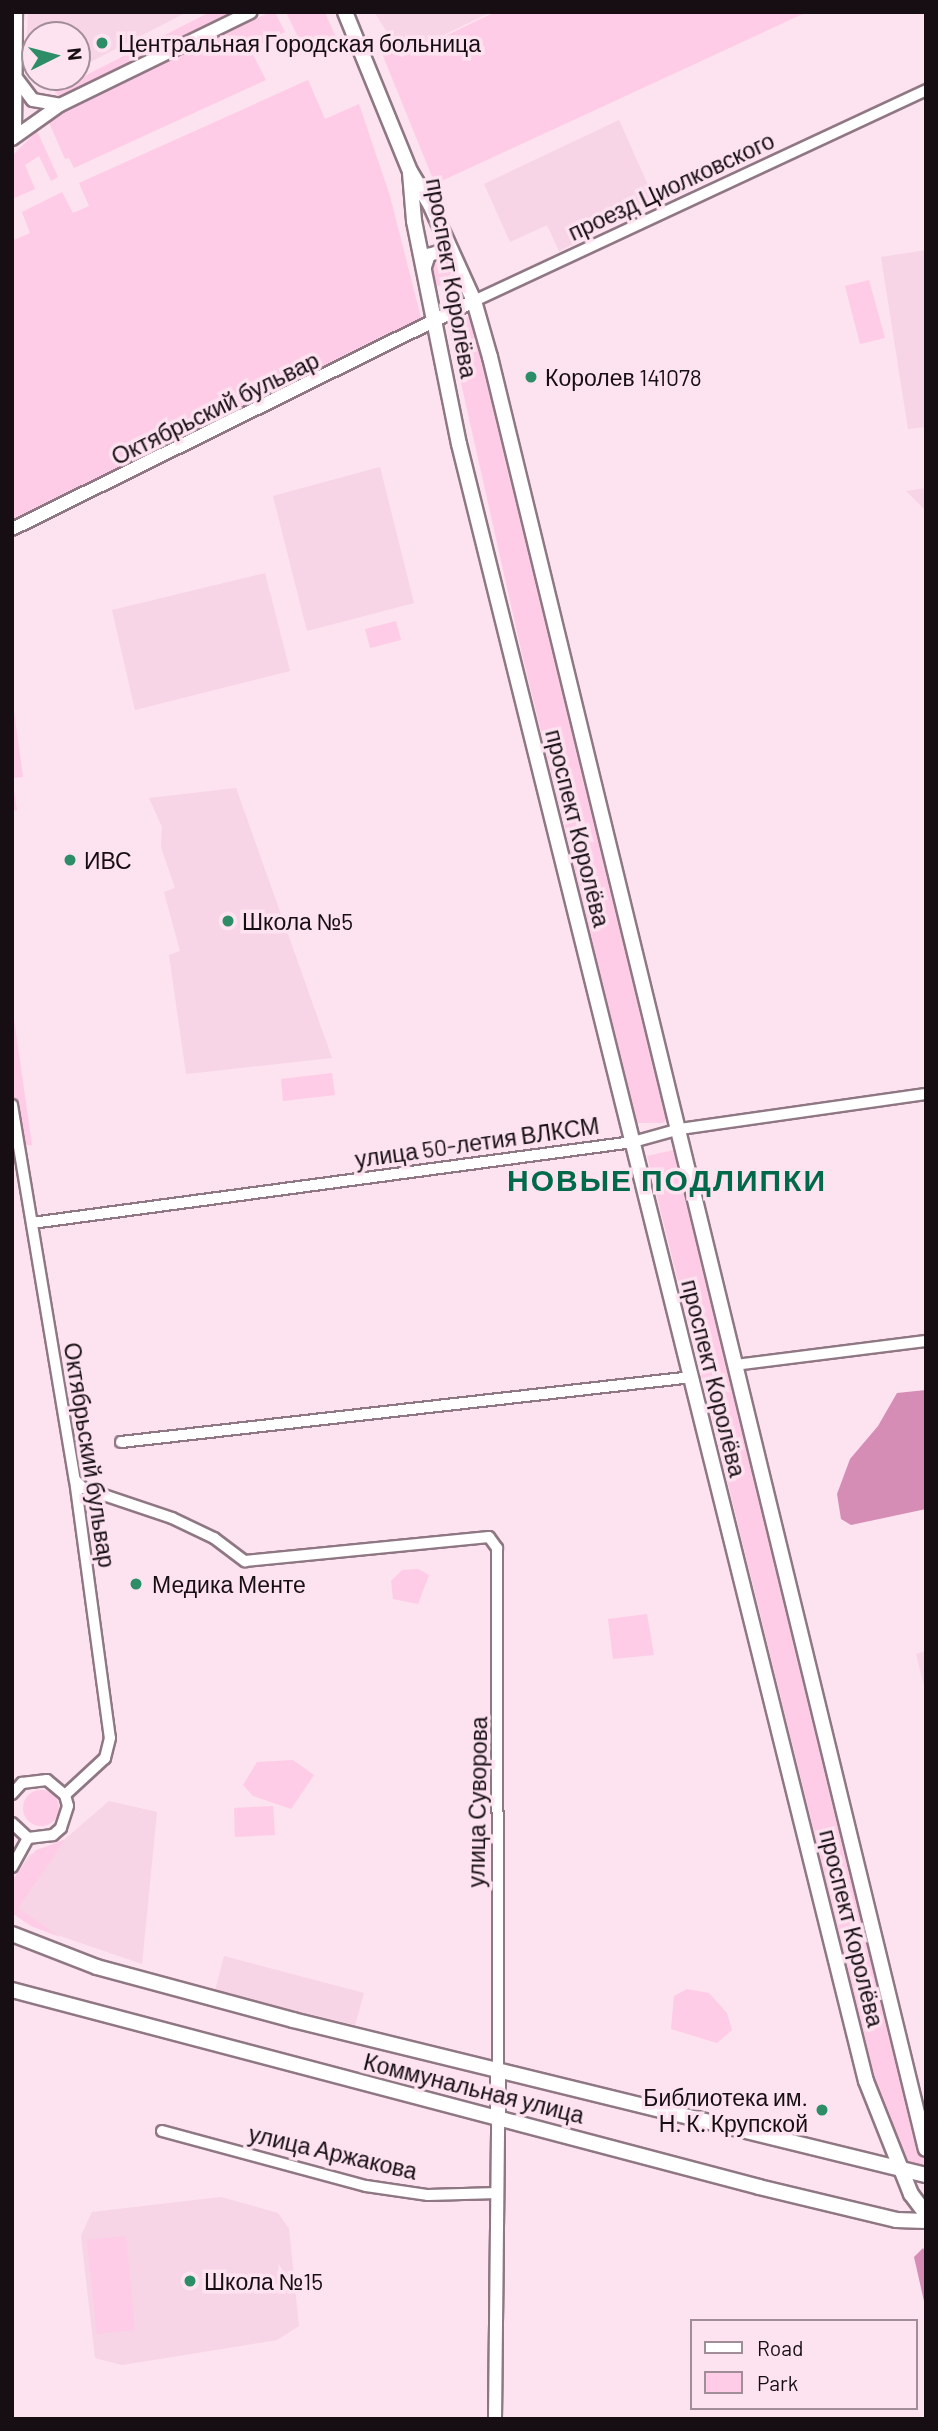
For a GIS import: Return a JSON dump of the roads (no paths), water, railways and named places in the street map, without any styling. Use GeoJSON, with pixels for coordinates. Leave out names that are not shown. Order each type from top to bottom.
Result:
{"type":"FeatureCollection","features":[{"type":"Feature","properties":{"kind":"main road"},"geometry":{"type":"LineString","coordinates":[[345,12],[409,169]]}},
{"type":"Feature","properties":{"kind":"main road","name":"проспект Королёва"},"geometry":{"type":"LineString","coordinates":[[409,169],[474,300],[680,1129],[926,2149]]}},
{"type":"Feature","properties":{"kind":"main road","name":"проспект Королёва"},"geometry":{"type":"LineString","coordinates":[[409,169],[414,221],[488,564],[866,2081],[915,2202],[926,2214]]}},
{"type":"Feature","properties":{"kind":"main road","name":"Коммунальная улица"},"geometry":{"type":"LineString","coordinates":[[12,1934],[136,1978],[498,2071],[926,2175]]}},
{"type":"Feature","properties":{"kind":"main road","name":"Коммунальная улица"},"geometry":{"type":"LineString","coordinates":[[12,1990],[786,2194],[896,2220],[926,2221]]}},
{"type":"Feature","properties":{"kind":"main road"},"geometry":{"type":"LineString","coordinates":[[498,2071],[498,2118]]}},
{"type":"Feature","properties":{"kind":"street"},"geometry":{"type":"LineString","coordinates":[[13,137],[16,12]]}},
{"type":"Feature","properties":{"kind":"street"},"geometry":{"type":"LineString","coordinates":[[13,137],[60,105],[251,12]]}},
{"type":"Feature","properties":{"kind":"street"},"geometry":{"type":"LineString","coordinates":[[15,71],[25,94],[40,103],[60,105]]}},
{"type":"Feature","properties":{"kind":"street","name":"проезд Циолковского"},"geometry":{"type":"LineString","coordinates":[[435,324],[474,300],[926,90]]}},
{"type":"Feature","properties":{"kind":"street"},"geometry":{"type":"LineString","coordinates":[[425,267],[429,255],[450,248]]}},
{"type":"Feature","properties":{"kind":"street","name":"Октябрьский бульвар"},"geometry":{"type":"LineString","coordinates":[[12,529],[435,324]]}},
{"type":"Feature","properties":{"kind":"street","name":"улица 50-летия ВЛКСМ"},"geometry":{"type":"LineString","coordinates":[[32,1223],[633,1142],[680,1129],[926,1094]]}},
{"type":"Feature","properties":{"kind":"street","name":"Октябрьский бульвар"},"geometry":{"type":"LineString","coordinates":[[12,1105],[75,1480],[110,1738],[105,1758],[65,1795]]}},
{"type":"Feature","properties":{"kind":"street"},"geometry":{"type":"LineString","coordinates":[[735,1366],[926,1341]]}},
{"type":"Feature","properties":{"kind":"street"},"geometry":{"type":"LineString","coordinates":[[121,1442],[692,1377]]}},
{"type":"Feature","properties":{"kind":"street","name":"улица Суворова"},"geometry":{"type":"LineString","coordinates":[[75,1480],[83,1488],[182,1523],[245,1561],[489,1537],[497,1548],[498,2071]]}},
{"type":"Feature","properties":{"kind":"street"},"geometry":{"type":"LineString","coordinates":[[12,1794],[33,1779],[47,1780],[65,1795],[67,1817],[61,1828],[41,1839],[29,1838],[12,1823]]}},
{"type":"Feature","properties":{"kind":"street"},"geometry":{"type":"LineString","coordinates":[[12,1867],[29,1838]]}},
{"type":"Feature","properties":{"kind":"street"},"geometry":{"type":"LineString","coordinates":[[495,2419],[498,2118]]}},
{"type":"Feature","properties":{"kind":"street","name":"улица Аржакова"},"geometry":{"type":"LineString","coordinates":[[162,2132],[366,2186],[428,2195],[498,2193]]}},
{"type":"Feature","properties":{"kind":"place","name":"Центральная Городская больница"},"geometry":{"type":"Point","coordinates":[102,43]}},
{"type":"Feature","properties":{"kind":"place","name":"Королев 141078"},"geometry":{"type":"Point","coordinates":[531,377]}},
{"type":"Feature","properties":{"kind":"place","name":"ИВС"},"geometry":{"type":"Point","coordinates":[70,860]}},
{"type":"Feature","properties":{"kind":"place","name":"Школа №5"},"geometry":{"type":"Point","coordinates":[228,921]}},
{"type":"Feature","properties":{"kind":"place","name":"Медика Менте"},"geometry":{"type":"Point","coordinates":[136,1584]}},
{"type":"Feature","properties":{"kind":"place","name":"Библиотека им. Н. К. Крупской"},"geometry":{"type":"Point","coordinates":[822,2110]}},
{"type":"Feature","properties":{"kind":"place","name":"Школа №15"},"geometry":{"type":"Point","coordinates":[190,2281]}},
{"type":"Feature","properties":{"kind":"district","name":"НОВЫЕ ПОДЛИПКИ"},"geometry":{"type":"Point","coordinates":[667,1179]}}]}
